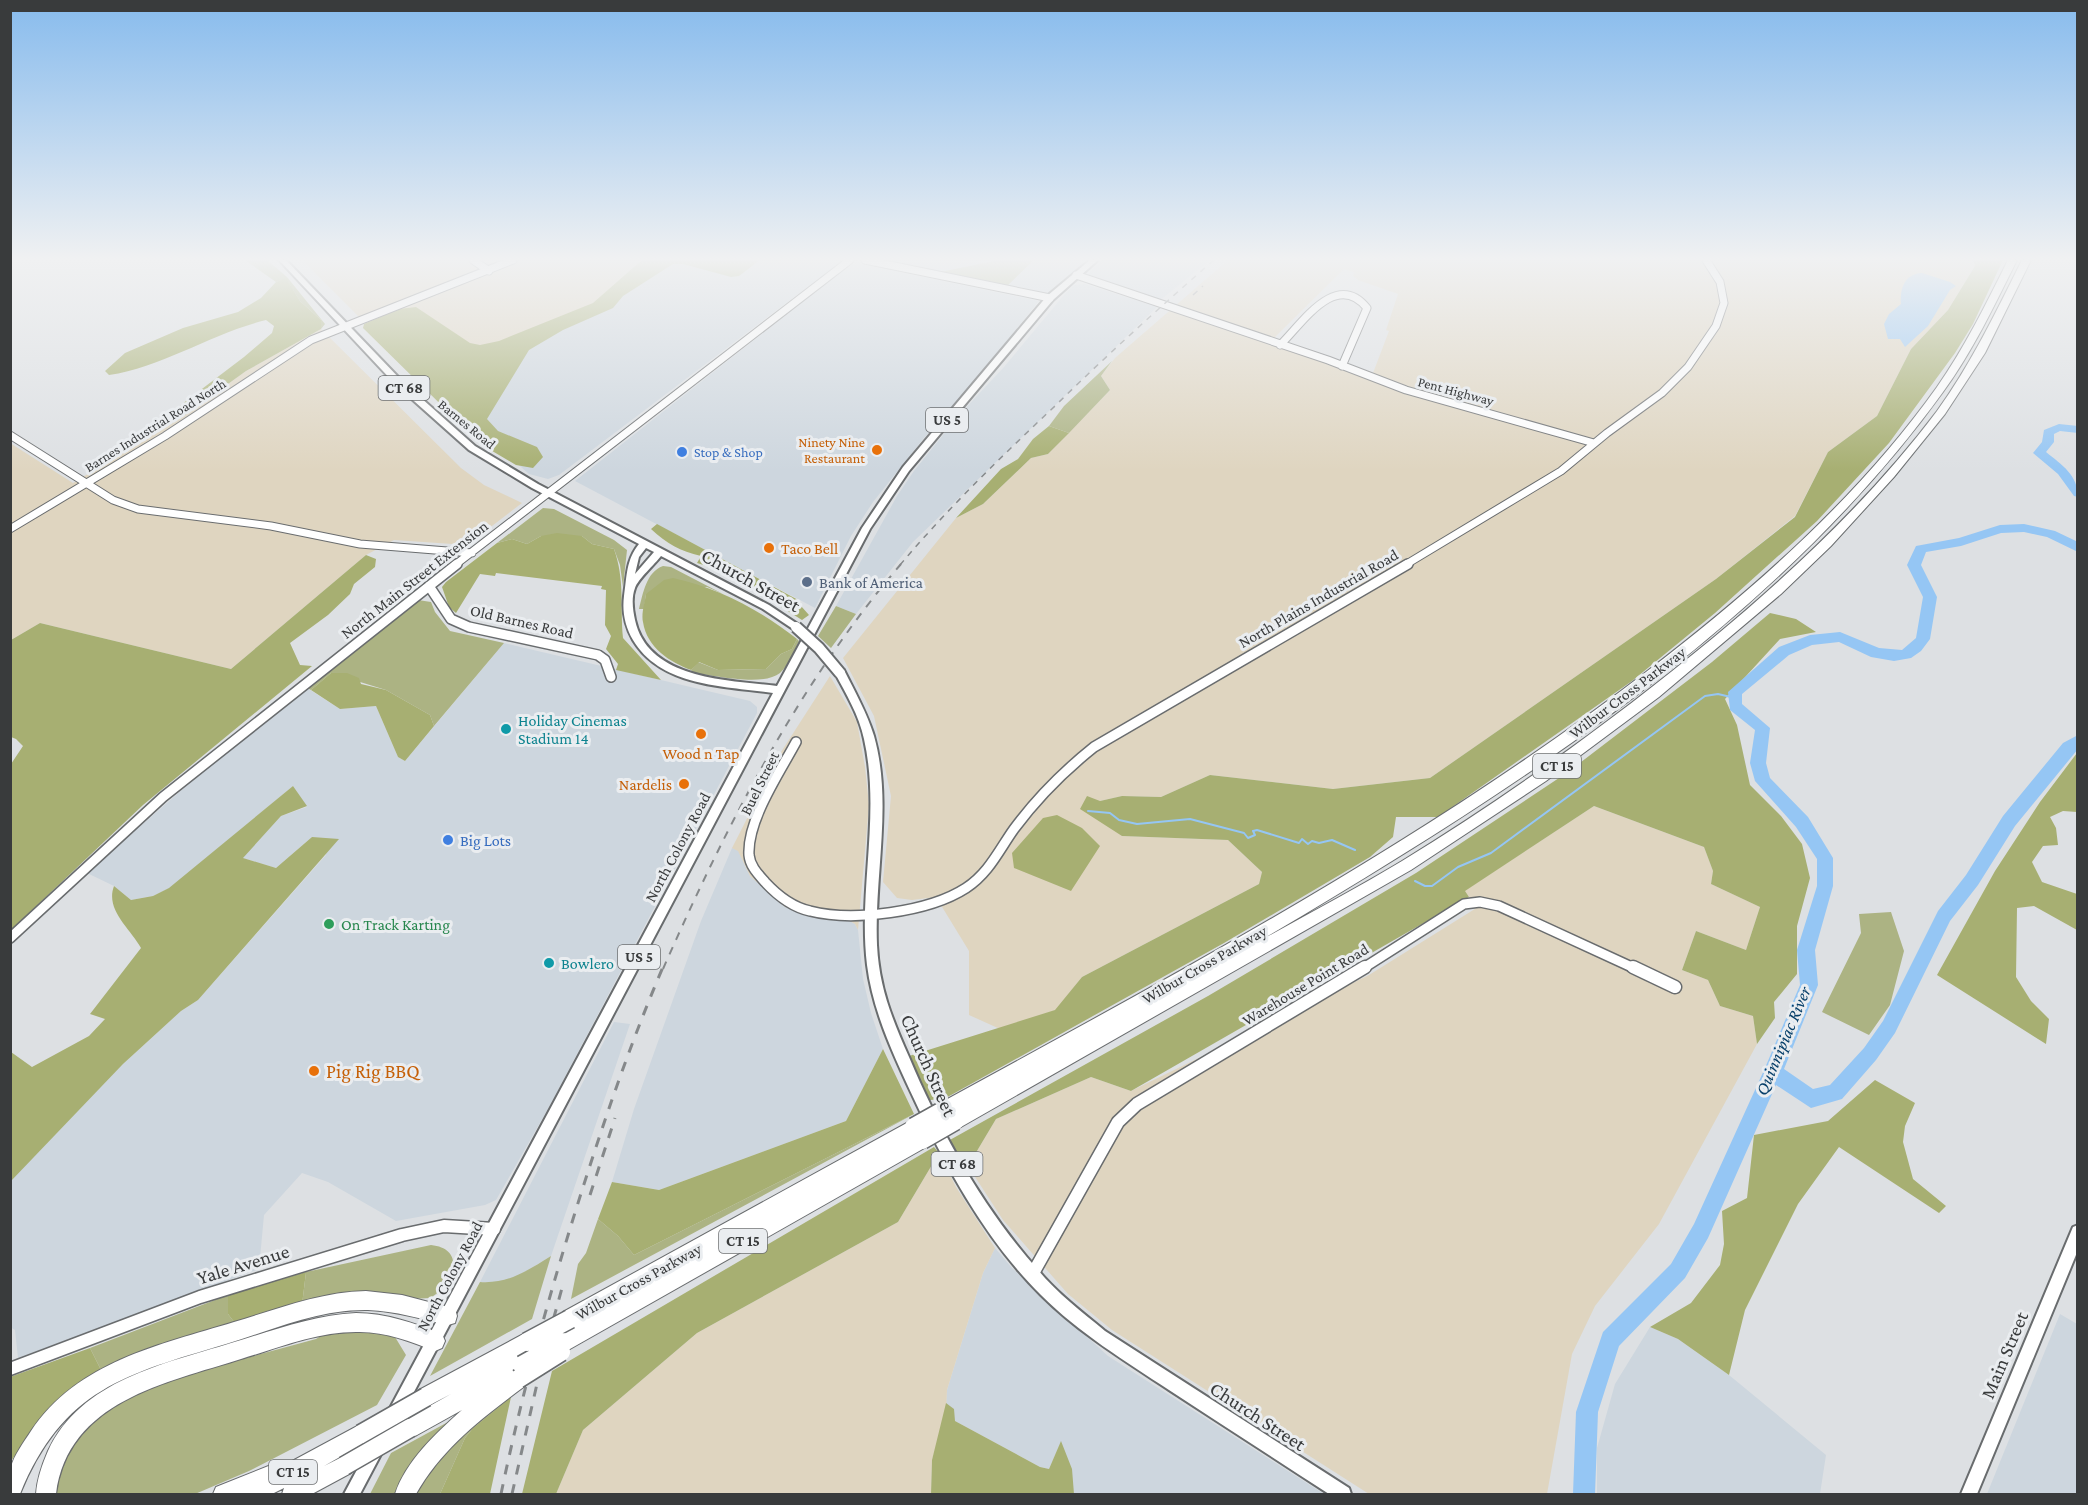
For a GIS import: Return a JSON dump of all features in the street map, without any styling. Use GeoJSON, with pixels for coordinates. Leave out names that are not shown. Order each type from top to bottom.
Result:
{"type":"FeatureCollection","features":[{"type":"Feature","properties":{"kind":"highway","name":"Wilbur Cross Parkway"},"geometry":{"type":"LineString","coordinates":[[252,1494],[410,1428],[520,1372],[1395,852],[1558,744],[1675,657],[1788,559],[1882,462],[1927,405],[1967,349],[1977,330]]}},
{"type":"Feature","properties":{"kind":"highway","name":"Wilbur Cross Parkway"},"geometry":{"type":"LineString","coordinates":[[951,1115],[1406,866],[1541,777],[1654,694],[1777,591],[1827,543],[1890,475],[1941,412],[1980,353],[1992,330]]}},
{"type":"Feature","properties":{"kind":"highway","name":"Wilbur Cross Parkway"},"geometry":{"type":"LineString","coordinates":[[291,1494],[338,1458],[361,1434],[527,1342],[918,1134]]}},
{"type":"Feature","properties":{"kind":"highway"},"geometry":{"type":"LineString","coordinates":[[10,1493],[25,1458],[54,1417],[70,1401],[92,1385],[138,1362],[328,1304],[377,1301],[400,1304],[448,1316]]}},
{"type":"Feature","properties":{"kind":"highway"},"geometry":{"type":"LineString","coordinates":[[46,1494],[53,1462],[75,1426],[91,1409],[125,1387],[301,1331],[336,1323],[390,1324],[435,1341]]}},
{"type":"Feature","properties":{"kind":"highway"},"geometry":{"type":"LineString","coordinates":[[405,1494],[422,1465],[450,1432],[520,1372]]}},
{"type":"Feature","properties":{"kind":"highway"},"geometry":{"type":"LineString","coordinates":[[223,1494],[338,1458]]}},
{"type":"Feature","properties":{"kind":"main road","name":"Barnes Road"},"geometry":{"type":"LineString","coordinates":[[349,330],[399,383],[461,439],[493,462],[644,545],[674,559]]}},
{"type":"Feature","properties":{"kind":"main road","name":"North Colony Road"},"geometry":{"type":"LineString","coordinates":[[352,1494],[866,528],[888,493],[1023,330]]}},
{"type":"Feature","properties":{"kind":"main road"},"geometry":{"type":"LineString","coordinates":[[644,545],[632,561],[628,600],[631,625],[636,640],[654,660],[685,675],[780,690]]}},
{"type":"Feature","properties":{"kind":"main road"},"geometry":{"type":"LineString","coordinates":[[631,585],[660,553]]}},
{"type":"Feature","properties":{"kind":"main road","name":"Church Street"},"geometry":{"type":"LineString","coordinates":[[674,559],[766,607],[796,627],[819,648],[840,673],[860,710],[874,766],[876,790],[870,912],[871,945],[880,1002],[902,1058],[932,1121],[992,1221],[1032,1275],[1068,1311],[1100,1336],[1343,1494]]}},
{"type":"Feature","properties":{"kind":"main road","name":"Main Street"},"geometry":{"type":"LineString","coordinates":[[1969,1494],[2078,1233]]}},
{"type":"Feature","properties":{"kind":"street","name":"Barnes Industrial Road North"},"geometry":{"type":"LineString","coordinates":[[10,529],[165,436],[290,352],[335,330]]}},
{"type":"Feature","properties":{"kind":"street","name":"North Main Street Extension"},"geometry":{"type":"LineString","coordinates":[[10,938],[163,797],[547,492],[758,330]]}},
{"type":"Feature","properties":{"kind":"street","name":"Pent Highway"},"geometry":{"type":"LineString","coordinates":[[1236,330],[1406,390],[1594,443]]}},
{"type":"Feature","properties":{"kind":"street"},"geometry":{"type":"LineString","coordinates":[[1280,345],[1294,330]]}},
{"type":"Feature","properties":{"kind":"street"},"geometry":{"type":"LineString","coordinates":[[1342,366],[1358,330]]}},
{"type":"Feature","properties":{"kind":"street","name":"North Plains Industrial Road"},"geometry":{"type":"LineString","coordinates":[[751,838],[749,853],[753,867],[767,885],[785,900],[802,909],[820,913],[870,912],[934,903],[949,898],[975,882],[991,865],[1005,841],[1044,793],[1092,748],[1512,503],[1561,471],[1682,375],[1713,330]]}},
{"type":"Feature","properties":{"kind":"street"},"geometry":{"type":"LineString","coordinates":[[10,435],[38,450],[120,504],[138,509],[271,526],[360,544],[472,553]]}},
{"type":"Feature","properties":{"kind":"street","name":"Old Barnes Road"},"geometry":{"type":"LineString","coordinates":[[429,586],[451,619],[469,627],[598,655],[605,660],[610,677]]}},
{"type":"Feature","properties":{"kind":"street","name":"Buel Street"},"geometry":{"type":"LineString","coordinates":[[751,838],[757,820],[796,742]]}},
{"type":"Feature","properties":{"kind":"street","name":"Warehouse Point Road"},"geometry":{"type":"LineString","coordinates":[[1032,1275],[1118,1122],[1137,1104],[1369,965],[1464,904],[1474,901],[1487,902],[1504,908],[1676,987]]}},
{"type":"Feature","properties":{"kind":"street","name":"Yale Avenue"},"geometry":{"type":"LineString","coordinates":[[10,1369],[200,1297],[402,1235],[444,1226],[494,1229]]}},
{"type":"Feature","properties":{"kind":"shaded area"},"geometry":{"type":"Polygon","coordinates":[[[322,330],[461,468],[484,485],[522,503],[467,545],[394,540],[366,555],[231,669],[40,623],[11,640],[10,443],[73,483],[182,417],[246,371],[322,330]]]}},
{"type":"Feature","properties":{"kind":"shaded area"},"geometry":{"type":"Polygon","coordinates":[[[372,330],[542,330],[426,384],[372,330]]]}},
{"type":"Feature","properties":{"kind":"shaded area"},"geometry":{"type":"Polygon","coordinates":[[[527,330],[750,330],[559,475],[548,479],[529,474],[426,384],[527,330]]]}},
{"type":"Feature","properties":{"kind":"shaded area"},"geometry":{"type":"Polygon","coordinates":[[[767,330],[1015,330],[873,502],[851,536],[815,608],[575,481],[767,330]]]}},
{"type":"Feature","properties":{"kind":"shaded area"},"geometry":{"type":"Polygon","coordinates":[[[1035,330],[1133,330],[913,542],[856,614],[836,606],[897,496],[914,471],[959,415],[1035,330]]]}},
{"type":"Feature","properties":{"kind":"shaded area"},"geometry":{"type":"Polygon","coordinates":[[[1147,330],[1282,330],[1275,337],[1278,342],[1373,373],[1389,331],[1387,330],[1929,330],[1911,349],[1877,416],[1828,452],[1795,516],[1716,579],[1430,778],[1333,789],[1210,775],[1161,797],[1122,796],[1100,801],[1122,836],[1228,840],[1262,872],[1259,884],[1082,977],[1056,1010],[1000,1029],[969,1015],[969,951],[936,897],[912,900],[897,898],[883,882],[891,796],[874,716],[843,658],[956,518],[983,504],[1031,458],[1048,454],[1110,390],[1101,376],[1115,358],[1147,330]]]}},
{"type":"Feature","properties":{"kind":"shaded area"},"geometry":{"type":"Polygon","coordinates":[[[504,643],[750,701],[757,707],[757,713],[549,1107],[496,1200],[485,1205],[396,1221],[328,1182],[302,1173],[264,1215],[259,1269],[18,1358],[15,1330],[10,1327],[10,1181],[123,1064],[181,1011],[198,1000],[326,855],[312,837],[276,868],[242,858],[281,816],[307,807],[293,786],[170,888],[153,896],[131,900],[114,886],[87,873],[184,788],[307,688],[340,709],[376,706],[398,757],[405,761],[504,643]]]}},
{"type":"Feature","properties":{"kind":"shaded area"},"geometry":{"type":"Polygon","coordinates":[[[830,676],[857,722],[865,767],[869,805],[858,930],[855,924],[848,920],[818,918],[785,907],[750,876],[738,851],[732,848],[781,752],[830,676]]]}},
{"type":"Feature","properties":{"kind":"shaded area"},"geometry":{"type":"Polygon","coordinates":[[[1594,806],[1704,847],[1713,871],[1711,884],[1760,907],[1746,950],[1696,931],[1682,970],[1708,980],[1720,1006],[1753,1016],[1757,1044],[1659,1224],[1595,1306],[1572,1354],[1547,1494],[1369,1494],[1112,1330],[1068,1294],[1003,1220],[968,1166],[996,1119],[1091,1077],[1131,1091],[1369,975],[1478,907],[1464,891],[1594,806]]]}},
{"type":"Feature","properties":{"kind":"shaded area"},"geometry":{"type":"Polygon","coordinates":[[[732,848],[738,850],[750,876],[818,918],[848,920],[855,924],[858,930],[863,979],[883,1049],[846,1121],[659,1190],[612,1182],[634,1109],[701,921],[732,848]]]}},
{"type":"Feature","properties":{"kind":"shaded area"},"geometry":{"type":"Polygon","coordinates":[[[614,1022],[630,1024],[551,1256],[515,1278],[493,1283],[480,1282],[614,1022]]]}},
{"type":"Feature","properties":{"kind":"shaded area"},"geometry":{"type":"Polygon","coordinates":[[[939,1153],[956,1187],[995,1248],[983,1273],[947,1390],[946,1412],[932,1460],[931,1494],[556,1494],[583,1430],[697,1333],[898,1222],[939,1153]]]}},
{"type":"Feature","properties":{"kind":"shaded area"},"geometry":{"type":"Polygon","coordinates":[[[995,1248],[1012,1268],[1108,1356],[1324,1494],[1074,1494],[1061,1442],[1049,1469],[1040,1467],[955,1421],[946,1404],[947,1390],[983,1273],[995,1248]]]}},
{"type":"Feature","properties":{"kind":"shaded area"},"geometry":{"type":"Polygon","coordinates":[[[2060,1314],[2077,1324],[2077,1494],[1987,1494],[2060,1314]]]}},
{"type":"Feature","properties":{"kind":"shaded area"},"geometry":{"type":"Polygon","coordinates":[[[1650,1327],[1678,1339],[1729,1375],[1826,1455],[1820,1494],[1597,1494],[1597,1448],[1615,1384],[1650,1327]]]}},
{"type":"Feature","properties":{"kind":"green space"},"geometry":{"type":"Polygon","coordinates":[[[178,330],[234,330],[149,365],[109,375],[105,371],[125,353],[178,330]]]}},
{"type":"Feature","properties":{"kind":"green space"},"geometry":{"type":"Polygon","coordinates":[[[273,330],[319,330],[246,371],[182,417],[131,448],[140,436],[273,330]]]}},
{"type":"Feature","properties":{"kind":"green space"},"geometry":{"type":"Polygon","coordinates":[[[365,330],[451,330],[470,343],[480,345],[499,341],[526,330],[563,330],[529,350],[487,419],[498,431],[537,447],[543,457],[533,468],[516,465],[482,445],[365,330]]]}},
{"type":"Feature","properties":{"kind":"green space"},"geometry":{"type":"Polygon","coordinates":[[[1929,330],[1969,330],[1889,443],[1817,521],[1715,613],[1632,681],[1438,817],[1396,817],[1393,837],[1370,857],[1224,943],[944,1099],[930,1100],[909,1056],[1055,1010],[1082,977],[1259,884],[1262,872],[1228,840],[1122,836],[1080,809],[1087,796],[1100,801],[1122,796],[1161,797],[1210,775],[1333,789],[1430,778],[1716,579],[1795,517],[1828,452],[1877,416],[1911,349],[1929,330]]]}},
{"type":"Feature","properties":{"kind":"green space"},"geometry":{"type":"Polygon","coordinates":[[[1112,361],[1101,376],[1110,390],[1069,433],[1049,426],[1064,406],[1112,361]]]}},
{"type":"Feature","properties":{"kind":"green space"},"geometry":{"type":"Polygon","coordinates":[[[1049,426],[1069,433],[1048,454],[1031,458],[983,504],[956,518],[1001,469],[1018,459],[1033,439],[1049,426]]]}},
{"type":"Feature","properties":{"kind":"green space"},"geometry":{"type":"Polygon","coordinates":[[[543,508],[554,509],[614,540],[627,550],[623,587],[620,565],[614,549],[592,544],[582,536],[541,536],[527,544],[512,539],[497,543],[543,508]]]}},
{"type":"Feature","properties":{"kind":"green space"},"geometry":{"type":"Polygon","coordinates":[[[657,524],[800,601],[801,606],[809,615],[802,620],[726,572],[697,563],[701,556],[674,546],[651,529],[657,524]]]}},
{"type":"Feature","properties":{"kind":"green space"},"geometry":{"type":"Polygon","coordinates":[[[557,533],[582,536],[592,544],[614,549],[621,582],[623,638],[661,680],[616,670],[618,664],[606,649],[611,636],[605,625],[606,590],[601,589],[602,586],[496,573],[495,576],[480,574],[456,613],[449,607],[442,587],[497,543],[512,539],[527,544],[541,536],[557,533]]]}},
{"type":"Feature","properties":{"kind":"green space"},"geometry":{"type":"Polygon","coordinates":[[[366,555],[376,559],[375,567],[354,584],[350,594],[328,615],[290,643],[300,665],[312,666],[143,805],[11,930],[11,764],[23,746],[11,737],[11,640],[40,623],[231,669],[366,555]]]}},
{"type":"Feature","properties":{"kind":"green space"},"geometry":{"type":"Polygon","coordinates":[[[663,566],[671,567],[723,594],[707,587],[646,594],[644,609],[639,609],[649,578],[663,566]]]}},
{"type":"Feature","properties":{"kind":"green space"},"geometry":{"type":"Polygon","coordinates":[[[673,578],[723,594],[754,610],[797,639],[792,649],[781,654],[766,669],[718,670],[699,662],[691,670],[675,663],[654,647],[645,631],[643,619],[646,594],[664,580],[673,578]]]}},
{"type":"Feature","properties":{"kind":"green space"},"geometry":{"type":"Polygon","coordinates":[[[418,600],[431,602],[435,612],[450,631],[504,643],[434,726],[430,715],[386,690],[331,673],[311,690],[307,688],[418,600]]]}},
{"type":"Feature","properties":{"kind":"green space"},"geometry":{"type":"Polygon","coordinates":[[[836,606],[856,614],[831,648],[818,636],[836,606]]]}},
{"type":"Feature","properties":{"kind":"green space"},"geometry":{"type":"Polygon","coordinates":[[[1770,613],[1796,619],[1816,632],[1780,639],[1725,699],[1737,725],[1750,785],[1781,816],[1802,844],[1810,878],[1797,926],[1797,974],[1774,1002],[1775,1018],[1757,1044],[1753,1016],[1720,1006],[1708,980],[1682,970],[1696,931],[1746,950],[1760,907],[1711,884],[1713,871],[1704,847],[1594,806],[1465,891],[1469,897],[1131,1091],[1091,1077],[996,1119],[968,1166],[948,1141],[1208,996],[1416,873],[1568,772],[1712,662],[1770,613]]]}},
{"type":"Feature","properties":{"kind":"green space"},"geometry":{"type":"Polygon","coordinates":[[[797,639],[799,641],[786,666],[772,677],[738,679],[693,673],[691,670],[698,662],[718,670],[766,669],[781,654],[792,649],[797,639]]]}},
{"type":"Feature","properties":{"kind":"green space"},"geometry":{"type":"Polygon","coordinates":[[[331,673],[347,673],[359,678],[361,684],[386,690],[430,715],[434,726],[405,761],[398,757],[376,706],[340,709],[311,690],[331,673]]]}},
{"type":"Feature","properties":{"kind":"green space"},"geometry":{"type":"Polygon","coordinates":[[[2077,753],[2077,812],[2063,811],[2050,817],[2056,828],[2058,845],[2043,846],[2032,862],[2042,882],[2077,894],[2077,930],[2034,906],[2017,908],[2016,977],[2031,1001],[2049,1019],[2046,1044],[1937,975],[1995,871],[2040,802],[2077,753]]]}},
{"type":"Feature","properties":{"kind":"green space"},"geometry":{"type":"Polygon","coordinates":[[[293,786],[307,806],[281,816],[243,858],[276,868],[312,837],[339,839],[198,1000],[181,1011],[123,1064],[11,1181],[11,1052],[32,1067],[89,1036],[105,1019],[90,1014],[141,948],[116,911],[112,895],[114,886],[131,900],[153,896],[169,888],[293,786]]]}},
{"type":"Feature","properties":{"kind":"green space"},"geometry":{"type":"Polygon","coordinates":[[[1057,815],[1082,828],[1100,846],[1071,891],[1014,868],[1012,853],[1043,818],[1057,815]]]}},
{"type":"Feature","properties":{"kind":"green space"},"geometry":{"type":"Polygon","coordinates":[[[1891,912],[1904,951],[1890,1005],[1869,1035],[1822,1012],[1861,933],[1859,914],[1891,912]]]}},
{"type":"Feature","properties":{"kind":"green space"},"geometry":{"type":"Polygon","coordinates":[[[883,1049],[914,1114],[634,1255],[618,1236],[598,1219],[612,1182],[659,1190],[846,1121],[883,1049]]]}},
{"type":"Feature","properties":{"kind":"green space"},"geometry":{"type":"Polygon","coordinates":[[[1875,1080],[1915,1103],[1905,1126],[1903,1142],[1913,1179],[1946,1206],[1939,1213],[1839,1147],[1798,1204],[1745,1310],[1729,1375],[1678,1339],[1650,1327],[1691,1303],[1720,1265],[1724,1244],[1722,1211],[1747,1198],[1754,1135],[1828,1121],[1875,1080]]]}},
{"type":"Feature","properties":{"kind":"green space"},"geometry":{"type":"Polygon","coordinates":[[[914,1114],[571,1299],[578,1264],[586,1253],[598,1219],[618,1236],[634,1255],[914,1114]]]}},
{"type":"Feature","properties":{"kind":"green space"},"geometry":{"type":"Polygon","coordinates":[[[934,1147],[939,1153],[898,1222],[697,1333],[583,1430],[556,1494],[522,1494],[552,1371],[934,1147]]]}},
{"type":"Feature","properties":{"kind":"green space"},"geometry":{"type":"Polygon","coordinates":[[[431,1245],[443,1248],[450,1253],[453,1268],[445,1285],[430,1298],[302,1305],[306,1272],[431,1245]]]}},
{"type":"Feature","properties":{"kind":"green space"},"geometry":{"type":"Polygon","coordinates":[[[551,1256],[532,1319],[430,1376],[480,1282],[509,1278],[551,1256]]]}},
{"type":"Feature","properties":{"kind":"green space"},"geometry":{"type":"Polygon","coordinates":[[[306,1272],[302,1305],[238,1327],[228,1314],[228,1295],[306,1272]]]}},
{"type":"Feature","properties":{"kind":"green space"},"geometry":{"type":"Polygon","coordinates":[[[228,1295],[228,1314],[238,1327],[103,1374],[90,1348],[228,1295]]]}},
{"type":"Feature","properties":{"kind":"green space"},"geometry":{"type":"Polygon","coordinates":[[[378,1332],[395,1337],[406,1355],[377,1405],[249,1471],[195,1494],[52,1494],[52,1486],[76,1433],[132,1393],[198,1371],[316,1339],[324,1334],[378,1332]]]}},
{"type":"Feature","properties":{"kind":"green space"},"geometry":{"type":"Polygon","coordinates":[[[90,1348],[103,1374],[38,1424],[11,1461],[10,1377],[90,1348]]]}},
{"type":"Feature","properties":{"kind":"green space"},"geometry":{"type":"Polygon","coordinates":[[[512,1393],[511,1397],[473,1428],[465,1438],[440,1494],[410,1494],[430,1464],[442,1451],[512,1393]]]}},
{"type":"Feature","properties":{"kind":"green space"},"geometry":{"type":"Polygon","coordinates":[[[511,1397],[490,1494],[440,1494],[465,1438],[473,1428],[511,1397]]]}},
{"type":"Feature","properties":{"kind":"green space"},"geometry":{"type":"Polygon","coordinates":[[[946,1403],[954,1409],[955,1421],[1040,1467],[1049,1469],[1061,1441],[1072,1469],[1074,1494],[931,1494],[932,1460],[946,1403]]]}},
{"type":"Feature","properties":{"kind":"green space"},"geometry":{"type":"Polygon","coordinates":[[[448,1422],[423,1451],[396,1494],[370,1494],[391,1453],[448,1422]]]}},
{"type":"Feature","properties":{"kind":"water"},"geometry":{"type":"Polygon","coordinates":[[[1886,330],[1923,330],[1905,347],[1900,339],[1888,339],[1886,330]]]}},
{"type":"Feature","properties":{"kind":"waterway","name":"Quinnipiac River"},"geometry":{"type":"LineString","coordinates":[[2078,430],[2059,427],[2048,432],[2048,442],[2039,453],[2062,471],[2078,493]]}},
{"type":"Feature","properties":{"kind":"waterway","name":"Quinnipiac River"},"geometry":{"type":"LineString","coordinates":[[1773,1072],[1809,985],[1806,950],[1825,886],[1825,858],[1802,822],[1763,781],[1758,763],[1763,728],[1735,706],[1735,692],[1784,651],[1810,640],[1840,637],[1876,653],[1894,656],[1906,654],[1916,647],[1923,639],[1930,597],[1914,565],[1921,549],[1961,542],[2000,529],[2024,528],[2051,534],[2078,548]]}},
{"type":"Feature","properties":{"kind":"waterway"},"geometry":{"type":"LineString","coordinates":[[1415,881],[1425,886],[1432,886],[1458,867],[1491,853],[1705,696],[1718,694],[1735,698]]}},
{"type":"Feature","properties":{"kind":"waterway"},"geometry":{"type":"LineString","coordinates":[[1773,1072],[1811,1099],[1835,1093],[1870,1054],[1889,1027],[1944,916],[1972,880],[2009,821],[2068,747],[2078,741]]}},
{"type":"Feature","properties":{"kind":"waterway"},"geometry":{"type":"LineString","coordinates":[[1088,811],[1110,813],[1119,820],[1137,824],[1190,819],[1244,833],[1248,838],[1255,835],[1253,831],[1257,830],[1299,843],[1302,839],[1308,844],[1312,841],[1319,843],[1332,840],[1355,850]]}},
{"type":"Feature","properties":{"kind":"waterway","name":"Quinnipiac River"},"geometry":{"type":"LineString","coordinates":[[1584,1494],[1587,1412],[1611,1340],[1678,1271],[1701,1231],[1773,1072]]}},
{"type":"Feature","properties":{"kind":"railway"},"geometry":{"type":"LineString","coordinates":[[900,565],[956,503],[1016,443],[1135,330]]}},
{"type":"Feature","properties":{"kind":"railway"},"geometry":{"type":"LineString","coordinates":[[663,969],[712,862],[767,758],[830,657],[901,564]]}},
{"type":"Feature","properties":{"kind":"railway"},"geometry":{"type":"LineString","coordinates":[[501,1494],[529,1376],[573,1220],[621,1073],[663,967]]}},
{"type":"Feature","properties":{"kind":"railway"},"geometry":{"type":"LineString","coordinates":[[590,1195],[615,1118]]}},
{"type":"Feature","properties":{"kind":"railway"},"geometry":{"type":"LineString","coordinates":[[512,1494],[544,1353],[564,1281]]}},
{"type":"Feature","properties":{"kind":"place","name":"Ninety Nine Restaurant"},"geometry":{"type":"Point","coordinates":[877,450]}},
{"type":"Feature","properties":{"kind":"place","name":"Stop & Shop"},"geometry":{"type":"Point","coordinates":[682,452]}},
{"type":"Feature","properties":{"kind":"place","name":"Taco Bell"},"geometry":{"type":"Point","coordinates":[769,548]}},
{"type":"Feature","properties":{"kind":"place","name":"Bank of America"},"geometry":{"type":"Point","coordinates":[807,582]}},
{"type":"Feature","properties":{"kind":"place","name":"Holiday Cinemas Stadium 14"},"geometry":{"type":"Point","coordinates":[506,729]}},
{"type":"Feature","properties":{"kind":"place","name":"Wood n Tap"},"geometry":{"type":"Point","coordinates":[701,734]}},
{"type":"Feature","properties":{"kind":"place","name":"Nardelis"},"geometry":{"type":"Point","coordinates":[684,784]}},
{"type":"Feature","properties":{"kind":"place","name":"Big Lots"},"geometry":{"type":"Point","coordinates":[448,840]}},
{"type":"Feature","properties":{"kind":"place","name":"On Track Karting"},"geometry":{"type":"Point","coordinates":[329,924]}},
{"type":"Feature","properties":{"kind":"place","name":"Bowlero"},"geometry":{"type":"Point","coordinates":[549,963]}},
{"type":"Feature","properties":{"kind":"place","name":"Pig Rig BBQ"},"geometry":{"type":"Point","coordinates":[314,1071]}}]}
